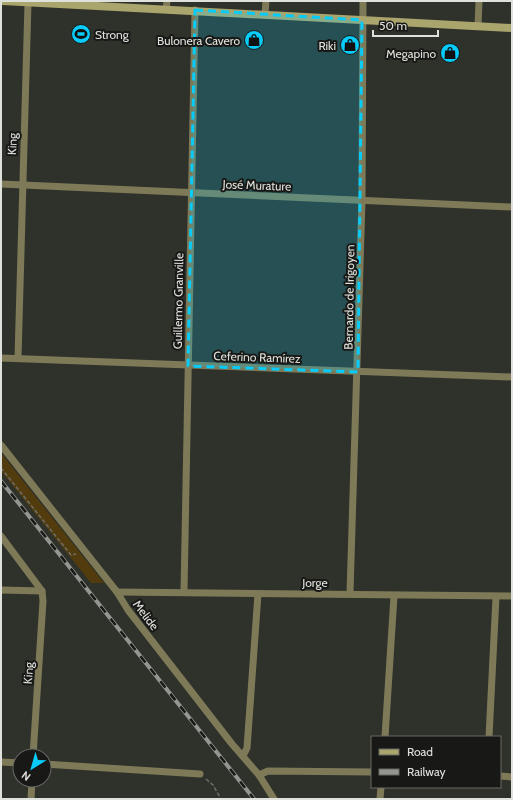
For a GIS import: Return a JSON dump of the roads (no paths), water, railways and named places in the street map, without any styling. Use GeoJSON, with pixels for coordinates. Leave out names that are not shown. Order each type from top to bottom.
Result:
{"type":"FeatureCollection","features":[{"type":"Feature","properties":{"kind":"main road"},"geometry":{"type":"LineString","coordinates":[[3,1],[167,5],[195,10],[512,28]]}},
{"type":"Feature","properties":{"kind":"street"},"geometry":{"type":"LineString","coordinates":[[265,14],[266,1]]}},
{"type":"Feature","properties":{"kind":"street","name":"Bernardo de Irigoyen"},"geometry":{"type":"LineString","coordinates":[[350,593],[358,372],[362,200],[362,20],[364,1]]}},
{"type":"Feature","properties":{"kind":"street"},"geometry":{"type":"LineString","coordinates":[[478,26],[479,1]]}},
{"type":"Feature","properties":{"kind":"street","name":"King"},"geometry":{"type":"LineString","coordinates":[[18,358],[28,2]]}},
{"type":"Feature","properties":{"kind":"street","name":"Guillermo Granville"},"geometry":{"type":"LineString","coordinates":[[184,592],[195,10]]}},
{"type":"Feature","properties":{"kind":"street","name":"José Murature"},"geometry":{"type":"LineString","coordinates":[[1,184],[512,207]]}},
{"type":"Feature","properties":{"kind":"street","name":"Ceferino Ramírez"},"geometry":{"type":"LineString","coordinates":[[1,358],[512,377]]}},
{"type":"Feature","properties":{"kind":"street","name":"Melide"},"geometry":{"type":"LineString","coordinates":[[1,445],[117,592],[128,610],[259,775],[274,799]]}},
{"type":"Feature","properties":{"kind":"street"},"geometry":{"type":"LineString","coordinates":[[1,536],[42,591]]}},
{"type":"Feature","properties":{"kind":"street"},"geometry":{"type":"LineString","coordinates":[[1,590],[42,591]]}},
{"type":"Feature","properties":{"kind":"street","name":"King"},"geometry":{"type":"LineString","coordinates":[[34,748],[43,601],[42,591]]}},
{"type":"Feature","properties":{"kind":"street","name":"Jorge"},"geometry":{"type":"LineString","coordinates":[[117,592],[258,594],[350,593],[394,596],[512,596]]}},
{"type":"Feature","properties":{"kind":"street"},"geometry":{"type":"LineString","coordinates":[[243,756],[247,748],[258,594]]}},
{"type":"Feature","properties":{"kind":"street"},"geometry":{"type":"LineString","coordinates":[[385,736],[394,596]]}},
{"type":"Feature","properties":{"kind":"street"},"geometry":{"type":"LineString","coordinates":[[489,736],[496,597]]}},
{"type":"Feature","properties":{"kind":"street"},"geometry":{"type":"LineString","coordinates":[[1,762],[12,763]]}},
{"type":"Feature","properties":{"kind":"street"},"geometry":{"type":"LineString","coordinates":[[52,765],[200,774]]}},
{"type":"Feature","properties":{"kind":"street"},"geometry":{"type":"LineString","coordinates":[[259,775],[268,771],[371,772]]}},
{"type":"Feature","properties":{"kind":"street"},"geometry":{"type":"LineString","coordinates":[[501,776],[512,777]]}},
{"type":"Feature","properties":{"kind":"street"},"geometry":{"type":"LineString","coordinates":[[31,799],[32,788]]}},
{"type":"Feature","properties":{"kind":"street"},"geometry":{"type":"LineString","coordinates":[[380,799],[381,788]]}},
{"type":"Feature","properties":{"kind":"railway"},"geometry":{"type":"LineString","coordinates":[[1,481],[254,799]]}},
{"type":"Feature","properties":{"kind":"place","name":"Strong"},"geometry":{"type":"Point","coordinates":[81,34]}},
{"type":"Feature","properties":{"kind":"place","name":"Bulonera Cavero"},"geometry":{"type":"Point","coordinates":[254,40]}},
{"type":"Feature","properties":{"kind":"place","name":"Riki"},"geometry":{"type":"Point","coordinates":[350,45]}},
{"type":"Feature","properties":{"kind":"place","name":"Megapino"},"geometry":{"type":"Point","coordinates":[450,53]}}]}
